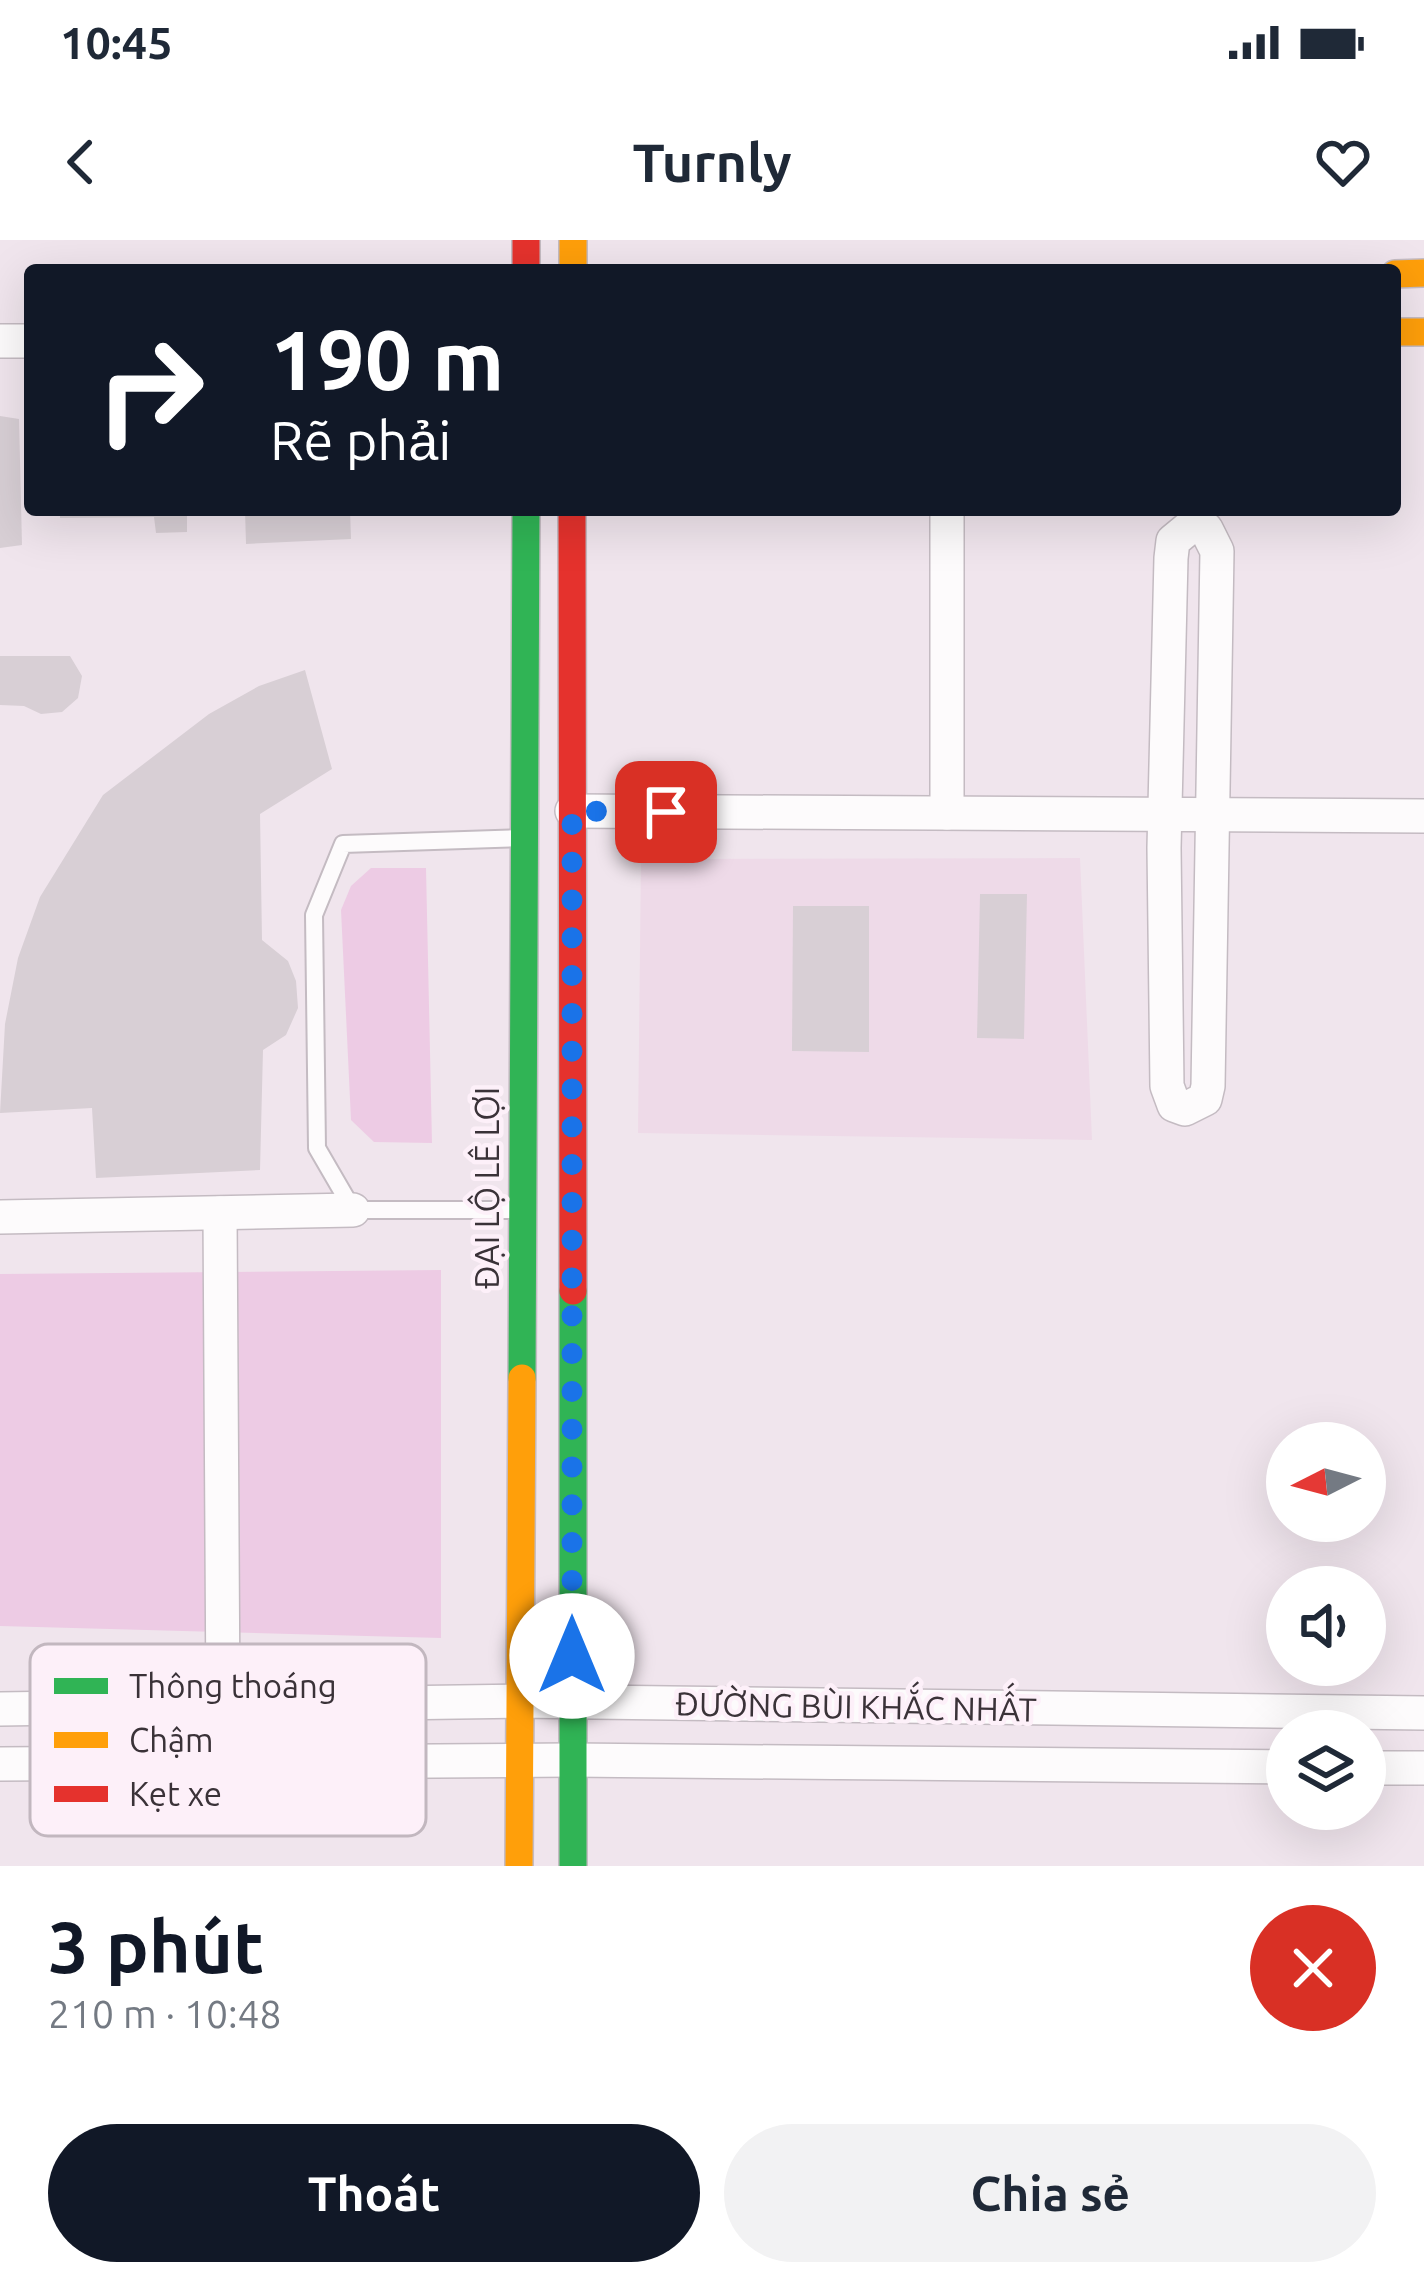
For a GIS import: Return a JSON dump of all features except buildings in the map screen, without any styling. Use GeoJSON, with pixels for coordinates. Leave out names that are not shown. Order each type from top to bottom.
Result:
{"type":"FeatureCollection","features":[{"type":"Feature","properties":{"kind":"main road","name":"ĐẠI LỘ LÊ LỢI"},"geometry":{"type":"LineString","coordinates":[[519,1866],[526,516]]}},
{"type":"Feature","properties":{"kind":"main road"},"geometry":{"type":"LineString","coordinates":[[572,516],[572,1866]]}},
{"type":"Feature","properties":{"kind":"street"},"geometry":{"type":"LineString","coordinates":[[947,516],[947,813]]}},
{"type":"Feature","properties":{"kind":"street"},"geometry":{"type":"LineString","coordinates":[[1199,527],[1214,538],[1217,551],[1213,816],[1208,1086],[1204,1100],[1185,1109],[1174,1105],[1167,1086],[1166,816],[1173,541],[1179,532],[1199,527]]}},
{"type":"Feature","properties":{"kind":"street"},"geometry":{"type":"LineString","coordinates":[[572,811],[1424,816]]}},
{"type":"Feature","properties":{"kind":"street"},"geometry":{"type":"LineString","coordinates":[[0,1217],[352,1210]]}},
{"type":"Feature","properties":{"kind":"street"},"geometry":{"type":"LineString","coordinates":[[220,1213],[223,1644]]}},
{"type":"Feature","properties":{"kind":"street","name":"ĐƯỜNG BÙI KHẮC NHẤT"},"geometry":{"type":"LineString","coordinates":[[426,1702],[1424,1713]]}},
{"type":"Feature","properties":{"kind":"street","name":"ĐƯỜNG BÙI KHẮC NHẤT"},"geometry":{"type":"LineString","coordinates":[[0,1709],[30,1708]]}},
{"type":"Feature","properties":{"kind":"street","name":"ĐƯỜNG BÙI KHẮC NHẤT"},"geometry":{"type":"LineString","coordinates":[[426,1761],[1266,1767]]}},
{"type":"Feature","properties":{"kind":"street","name":"ĐƯỜNG BÙI KHẮC NHẤT"},"geometry":{"type":"LineString","coordinates":[[0,1764],[30,1764]]}},
{"type":"Feature","properties":{"kind":"street"},"geometry":{"type":"LineString","coordinates":[[1386,1768],[1424,1768]]}},
{"type":"Feature","properties":{"kind":"lane"},"geometry":{"type":"LineString","coordinates":[[522,1210],[352,1210],[317,1148],[314,915],[343,844],[524,838]]}},
{"type":"Feature","properties":{"kind":"shaded area"},"geometry":{"type":"Polygon","coordinates":[[[1080,858],[1092,1140],[638,1133],[641,859],[1080,858]]]}},
{"type":"Feature","properties":{"kind":"shaded area"},"geometry":{"type":"Polygon","coordinates":[[[371,868],[426,868],[432,1143],[374,1142],[351,1120],[341,910],[351,886],[371,868]]]}},
{"type":"Feature","properties":{"kind":"shaded area"},"geometry":{"type":"Polygon","coordinates":[[[441,1270],[441,1638],[0,1626],[0,1274],[441,1270]]]}},
{"type":"Feature","properties":{"kind":"traffic: fast"},"geometry":{"type":"LineString","coordinates":[[522,1378],[526,516]]}},
{"type":"Feature","properties":{"kind":"traffic: fast"},"geometry":{"type":"LineString","coordinates":[[573,1291],[573,1866]]}},
{"type":"Feature","properties":{"kind":"traffic: slow"},"geometry":{"type":"LineString","coordinates":[[573,240],[573,264]]}},
{"type":"Feature","properties":{"kind":"traffic: slow"},"geometry":{"type":"LineString","coordinates":[[1401,274],[1424,273]]}},
{"type":"Feature","properties":{"kind":"traffic: slow"},"geometry":{"type":"LineString","coordinates":[[1401,332],[1424,332]]}},
{"type":"Feature","properties":{"kind":"traffic: slow"},"geometry":{"type":"LineString","coordinates":[[519,1866],[522,1378]]}},
{"type":"Feature","properties":{"kind":"traffic: jam"},"geometry":{"type":"LineString","coordinates":[[526,240],[526,264]]}},
{"type":"Feature","properties":{"kind":"traffic: jam"},"geometry":{"type":"LineString","coordinates":[[572,516],[573,1291]]}},
{"type":"Feature","properties":{"kind":"route"},"geometry":{"type":"LineString","coordinates":[[572,1656],[572,811],[666,812]]}}]}
